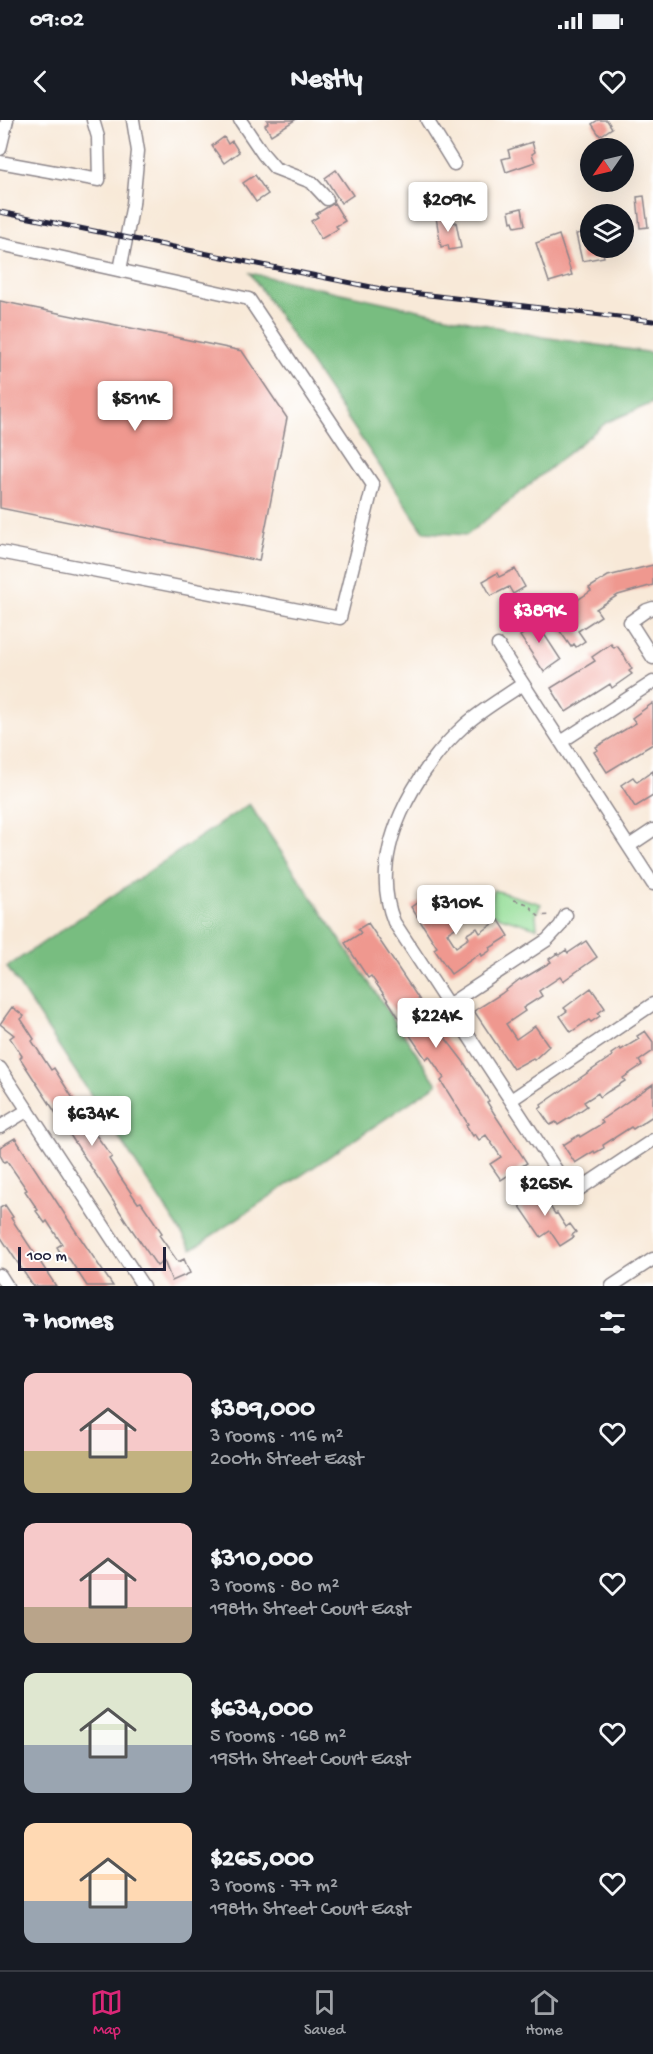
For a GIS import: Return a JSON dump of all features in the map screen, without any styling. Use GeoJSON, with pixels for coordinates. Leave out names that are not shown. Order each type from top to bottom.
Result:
{"type":"FeatureCollection","features":[{"type":"Feature","properties":{"kind":"street"},"geometry":{"type":"LineString","coordinates":[[0,149],[7,120]]}},
{"type":"Feature","properties":{"kind":"street"},"geometry":{"type":"LineString","coordinates":[[0,162],[99,180],[98,137],[93,120]]}},
{"type":"Feature","properties":{"kind":"street"},"geometry":{"type":"LineString","coordinates":[[120,270],[133,204],[138,151],[133,120]]}},
{"type":"Feature","properties":{"kind":"street"},"geometry":{"type":"LineString","coordinates":[[240,120],[275,168],[311,182],[327,199]]}},
{"type":"Feature","properties":{"kind":"street"},"geometry":{"type":"LineString","coordinates":[[427,120],[454,164]]}},
{"type":"Feature","properties":{"kind":"street"},"geometry":{"type":"LineString","coordinates":[[0,244],[249,299],[373,485],[340,618],[0,552]]}},
{"type":"Feature","properties":{"kind":"street"},"geometry":{"type":"LineString","coordinates":[[653,608],[630,622],[653,658]]}},
{"type":"Feature","properties":{"kind":"street"},"geometry":{"type":"LineString","coordinates":[[498,645],[653,884]]}},
{"type":"Feature","properties":{"kind":"street"},"geometry":{"type":"LineString","coordinates":[[561,742],[653,682]]}},
{"type":"Feature","properties":{"kind":"street"},"geometry":{"type":"LineString","coordinates":[[523,684],[468,723],[426,770],[411,793],[399,820],[387,863],[385,881],[394,922],[572,1194],[653,1140]]}},
{"type":"Feature","properties":{"kind":"street"},"geometry":{"type":"LineString","coordinates":[[629,846],[653,830]]}},
{"type":"Feature","properties":{"kind":"street"},"geometry":{"type":"LineString","coordinates":[[448,1005],[547,940],[560,926],[566,915]]}},
{"type":"Feature","properties":{"kind":"street"},"geometry":{"type":"LineString","coordinates":[[510,1100],[652,1007]]}},
{"type":"Feature","properties":{"kind":"street"},"geometry":{"type":"LineString","coordinates":[[0,1068],[143,1286]]}},
{"type":"Feature","properties":{"kind":"street"},"geometry":{"type":"LineString","coordinates":[[0,1127],[28,1110]]}},
{"type":"Feature","properties":{"kind":"street"},"geometry":{"type":"LineString","coordinates":[[612,1286],[653,1259]]}},
{"type":"Feature","properties":{"kind":"street"},"geometry":{"type":"LineString","coordinates":[[0,1275],[7,1286]]}},
{"type":"Feature","properties":{"kind":"path"},"geometry":{"type":"LineString","coordinates":[[514,900],[528,904],[538,915],[566,915]]}},
{"type":"Feature","properties":{"kind":"green space"},"geometry":{"type":"Polygon","coordinates":[[[250,273],[542,337],[653,353],[653,403],[607,422],[467,535],[424,532],[250,273]]]}},
{"type":"Feature","properties":{"kind":"green space"},"geometry":{"type":"Polygon","coordinates":[[[249,804],[437,1084],[192,1249],[7,967],[249,804]]]}},
{"type":"Feature","properties":{"kind":"green space"},"geometry":{"type":"Polygon","coordinates":[[[494,890],[541,904],[536,914],[537,928],[487,913],[494,890]]]}},
{"type":"Feature","properties":{"kind":"building"},"geometry":{"type":"Polygon","coordinates":[[[267,120],[295,120],[271,135],[265,125],[268,123],[267,120]]]}},
{"type":"Feature","properties":{"kind":"building"},"geometry":{"type":"Polygon","coordinates":[[[598,120],[607,120],[612,128],[600,136],[592,124],[598,120]]]}},
{"type":"Feature","properties":{"kind":"building"},"geometry":{"type":"Polygon","coordinates":[[[224,137],[228,144],[232,141],[239,152],[224,163],[212,146],[224,137]]]}},
{"type":"Feature","properties":{"kind":"building"},"geometry":{"type":"Polygon","coordinates":[[[532,142],[535,162],[506,172],[502,159],[510,157],[508,150],[532,142]]]}},
{"type":"Feature","properties":{"kind":"building"},"geometry":{"type":"Polygon","coordinates":[[[336,170],[353,195],[341,203],[325,178],[336,170]]]}},
{"type":"Feature","properties":{"kind":"building"},"geometry":{"type":"Polygon","coordinates":[[[255,175],[268,194],[256,202],[243,183],[255,175]]]}},
{"type":"Feature","properties":{"kind":"building"},"geometry":{"type":"Polygon","coordinates":[[[644,196],[648,227],[640,228],[637,197],[644,196]]]}},
{"type":"Feature","properties":{"kind":"building"},"geometry":{"type":"Polygon","coordinates":[[[334,203],[345,221],[336,226],[338,229],[321,239],[311,221],[318,217],[316,214],[334,203]]]}},
{"type":"Feature","properties":{"kind":"building"},"geometry":{"type":"Polygon","coordinates":[[[522,208],[525,225],[515,227],[513,221],[511,222],[509,211],[522,208]]]}},
{"type":"Feature","properties":{"kind":"building"},"geometry":{"type":"Polygon","coordinates":[[[447,215],[448,224],[456,222],[461,248],[449,250],[448,245],[441,247],[436,217],[447,215]]]}},
{"type":"Feature","properties":{"kind":"building"},"geometry":{"type":"Polygon","coordinates":[[[580,233],[580,252],[576,234],[580,233]]]}},
{"type":"Feature","properties":{"kind":"building"},"geometry":{"type":"Polygon","coordinates":[[[559,235],[572,275],[549,282],[536,243],[559,235]]]}},
{"type":"Feature","properties":{"kind":"building"},"geometry":{"type":"Polygon","coordinates":[[[581,258],[598,258],[582,261],[581,258]]]}},
{"type":"Feature","properties":{"kind":"building"},"geometry":{"type":"Polygon","coordinates":[[[0,301],[242,351],[287,418],[259,561],[0,508],[0,301]]]}},
{"type":"Feature","properties":{"kind":"building"},"geometry":{"type":"Polygon","coordinates":[[[653,565],[653,585],[618,595],[596,609],[601,616],[578,631],[585,641],[576,647],[574,644],[571,647],[557,627],[576,614],[570,605],[591,591],[589,588],[608,576],[653,565]]]}},
{"type":"Feature","properties":{"kind":"building"},"geometry":{"type":"Polygon","coordinates":[[[515,569],[525,587],[513,594],[509,587],[491,596],[483,581],[497,573],[499,577],[515,569]]]}},
{"type":"Feature","properties":{"kind":"building"},"geometry":{"type":"Polygon","coordinates":[[[535,616],[561,660],[544,672],[520,636],[523,634],[519,627],[535,616]]]}},
{"type":"Feature","properties":{"kind":"building"},"geometry":{"type":"Polygon","coordinates":[[[611,644],[614,648],[617,646],[623,654],[632,669],[629,671],[632,674],[612,688],[610,684],[566,712],[551,688],[595,661],[592,657],[611,644]]]}},
{"type":"Feature","properties":{"kind":"building"},"geometry":{"type":"Polygon","coordinates":[[[653,703],[653,744],[607,772],[594,752],[598,750],[596,747],[636,723],[632,718],[653,703]]]}},
{"type":"Feature","properties":{"kind":"building"},"geometry":{"type":"Polygon","coordinates":[[[653,771],[653,796],[635,807],[621,785],[633,777],[637,782],[653,771]]]}},
{"type":"Feature","properties":{"kind":"building"},"geometry":{"type":"Polygon","coordinates":[[[427,896],[431,903],[434,901],[442,912],[449,908],[456,919],[453,921],[457,927],[447,933],[456,947],[469,938],[467,934],[477,928],[480,933],[499,920],[509,936],[482,956],[481,953],[451,974],[434,949],[437,947],[411,907],[427,896]]]}},
{"type":"Feature","properties":{"kind":"building"},"geometry":{"type":"Polygon","coordinates":[[[368,923],[463,1061],[527,1163],[501,1180],[490,1164],[501,1157],[486,1135],[479,1140],[475,1134],[473,1136],[441,1081],[444,1078],[429,1056],[426,1059],[409,1034],[406,1035],[399,1025],[402,1023],[387,999],[371,976],[368,978],[345,943],[361,933],[358,929],[368,923]]]}},
{"type":"Feature","properties":{"kind":"building"},"geometry":{"type":"Polygon","coordinates":[[[586,941],[597,957],[563,981],[560,977],[539,991],[542,996],[523,1008],[525,1011],[506,1024],[516,1039],[535,1026],[549,1046],[534,1060],[533,1058],[513,1069],[474,1011],[520,979],[551,962],[549,959],[558,953],[559,955],[566,950],[568,953],[586,941]]]}},
{"type":"Feature","properties":{"kind":"building"},"geometry":{"type":"Polygon","coordinates":[[[591,988],[605,1008],[598,1013],[600,1016],[591,1022],[589,1020],[571,1032],[560,1016],[567,1011],[564,1008],[591,988]]]}},
{"type":"Feature","properties":{"kind":"building"},"geometry":{"type":"Polygon","coordinates":[[[12,1007],[24,1016],[21,1019],[34,1039],[32,1041],[51,1070],[54,1068],[74,1100],[72,1102],[112,1157],[109,1159],[121,1178],[162,1233],[159,1235],[178,1262],[184,1259],[190,1273],[172,1281],[164,1261],[157,1266],[130,1227],[20,1058],[22,1056],[10,1038],[14,1035],[0,1024],[12,1007]]]}},
{"type":"Feature","properties":{"kind":"building"},"geometry":{"type":"Polygon","coordinates":[[[645,1031],[653,1042],[653,1051],[639,1061],[642,1065],[623,1078],[625,1081],[600,1097],[598,1093],[584,1102],[587,1106],[571,1117],[558,1125],[556,1122],[550,1125],[539,1109],[541,1105],[612,1056],[611,1054],[639,1039],[637,1036],[645,1031]]]}},
{"type":"Feature","properties":{"kind":"building"},"geometry":{"type":"Polygon","coordinates":[[[653,1084],[653,1116],[603,1145],[604,1148],[595,1153],[594,1151],[575,1163],[563,1145],[603,1123],[601,1120],[653,1084]]]}},
{"type":"Feature","properties":{"kind":"building"},"geometry":{"type":"Polygon","coordinates":[[[15,1138],[113,1286],[87,1286],[68,1257],[64,1259],[57,1247],[62,1244],[47,1221],[45,1223],[36,1211],[38,1210],[25,1191],[27,1190],[7,1161],[4,1162],[0,1155],[0,1147],[15,1138]]]}},
{"type":"Feature","properties":{"kind":"building"},"geometry":{"type":"Polygon","coordinates":[[[540,1186],[547,1195],[544,1197],[555,1214],[557,1213],[566,1227],[570,1224],[576,1232],[572,1235],[574,1237],[560,1246],[550,1231],[541,1237],[517,1202],[540,1186]]]}},
{"type":"Feature","properties":{"kind":"building"},"geometry":{"type":"Polygon","coordinates":[[[5,1205],[13,1217],[11,1218],[56,1286],[33,1286],[0,1236],[0,1208],[5,1205]]]}},
{"type":"Feature","properties":{"kind":"railway"},"geometry":{"type":"LineString","coordinates":[[0,212],[386,290],[653,321]]}}]}
